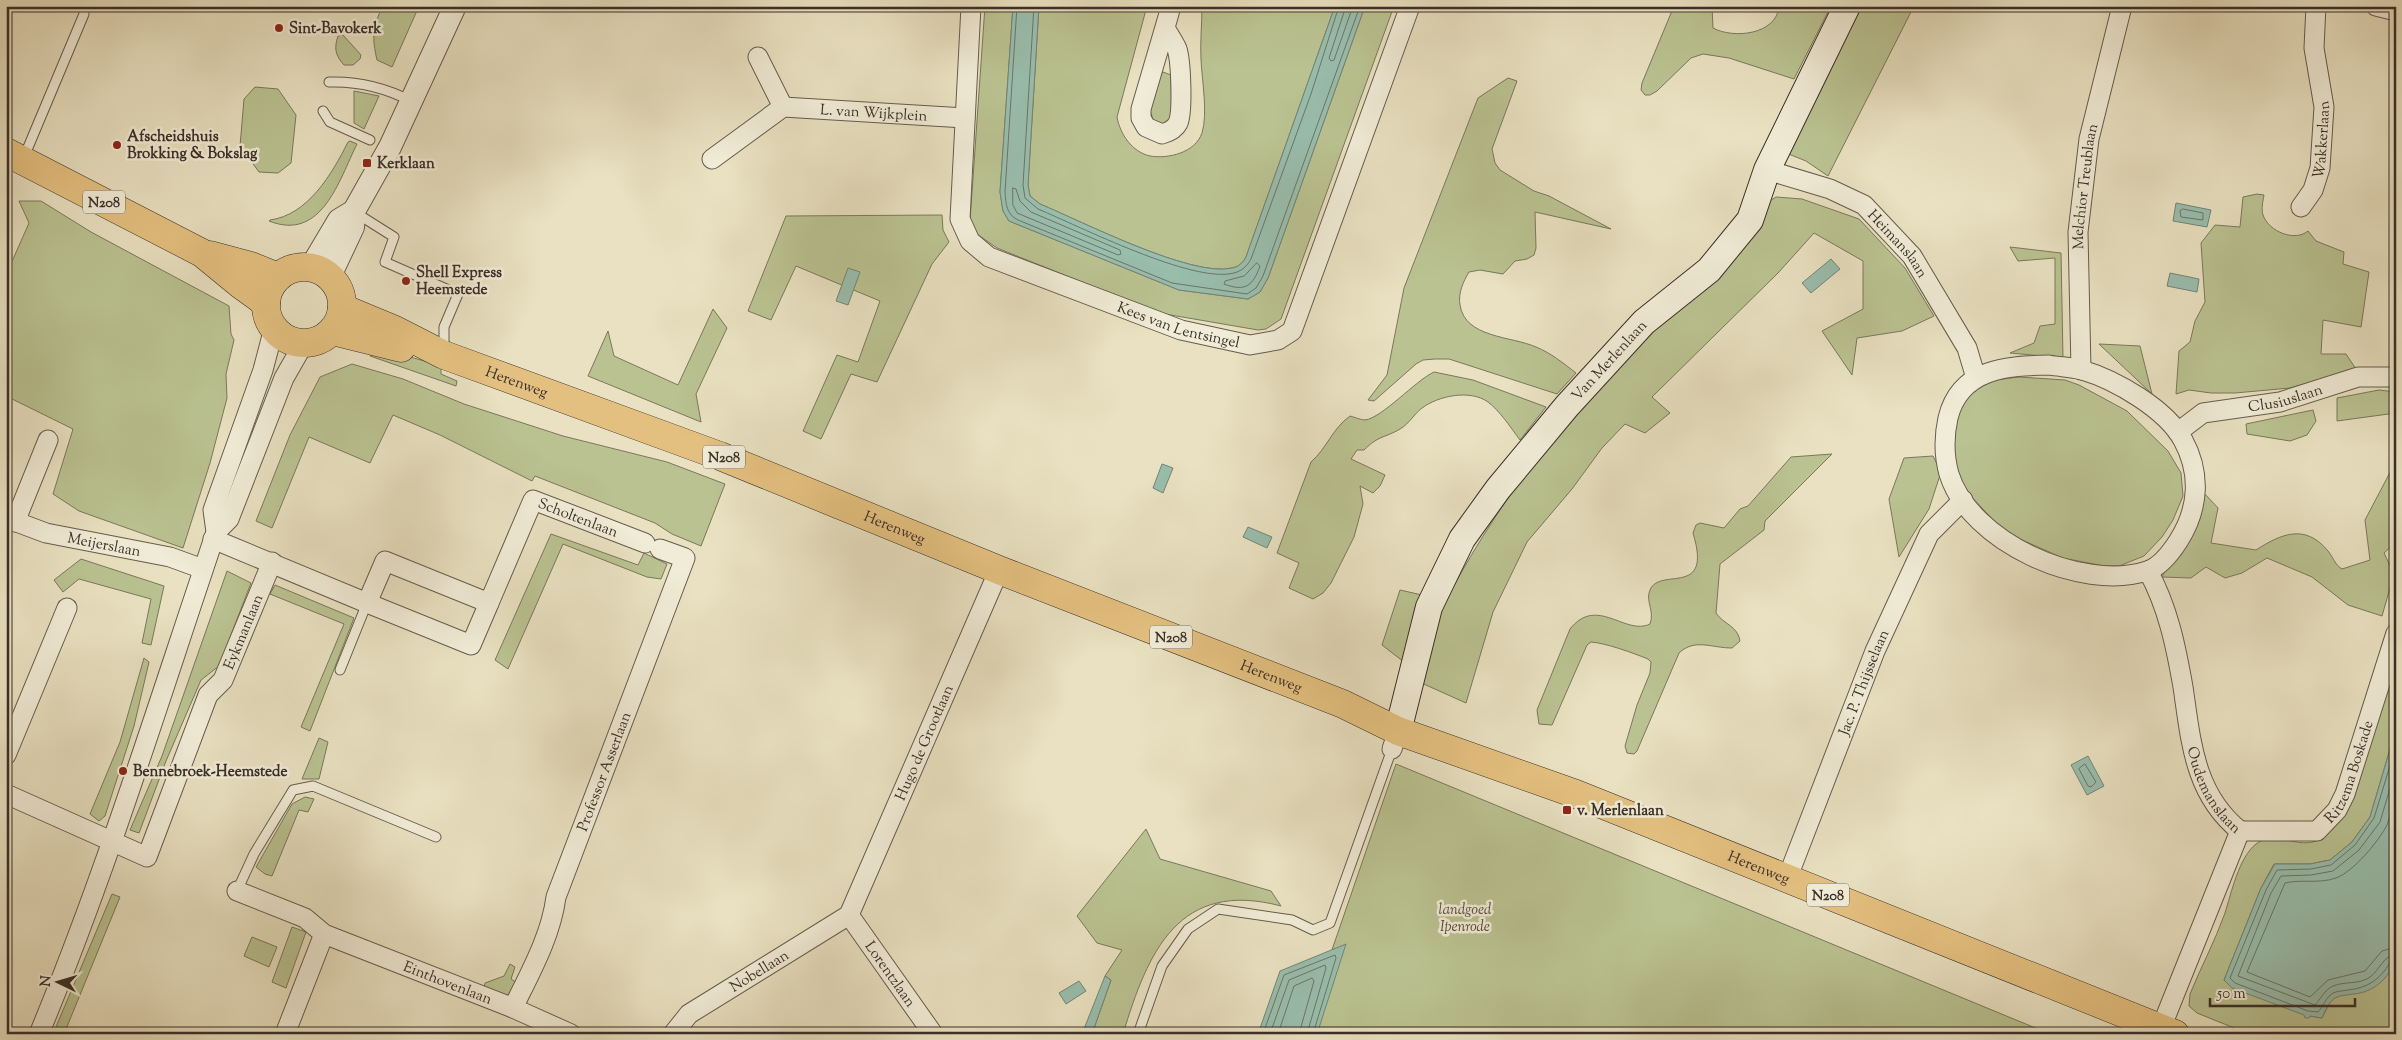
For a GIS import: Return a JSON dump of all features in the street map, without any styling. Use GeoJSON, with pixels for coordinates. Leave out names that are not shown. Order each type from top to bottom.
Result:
{"type":"FeatureCollection","features":[{"type":"Feature","properties":{"kind":"main road","name":"Van Merlenlaan"},"geometry":{"type":"LineString","coordinates":[[1398,733],[1429,607],[1462,539],[1498,489],[1567,406],[1644,322],[1709,270],[1750,220],[1766,170],[1847,6]]}},
{"type":"Feature","properties":{"kind":"main road","name":"N208"},"geometry":{"type":"LineString","coordinates":[[15,156],[202,253],[241,285],[266,302]]}},
{"type":"Feature","properties":{"kind":"main road","name":"N208"},"geometry":{"type":"LineString","coordinates":[[202,253],[251,266],[278,277]]}},
{"type":"Feature","properties":{"kind":"main road"},"geometry":{"type":"LineString","coordinates":[[293,268],[321,272],[338,286],[342,296],[337,320],[314,341],[304,343],[293,341],[274,328],[267,312],[266,302],[269,289],[278,277],[293,268]]}},
{"type":"Feature","properties":{"kind":"main road","name":"Herenweg"},"geometry":{"type":"LineString","coordinates":[[337,320],[395,330],[444,355],[720,456],[999,570],[1343,704],[1398,733],[1480,759],[1576,794],[2168,1031]]}},
{"type":"Feature","properties":{"kind":"street"},"geometry":{"type":"LineString","coordinates":[[321,272],[353,227],[354,211],[390,146],[455,6]]}},
{"type":"Feature","properties":{"kind":"street","name":"Kees van Lentsingel"},"geometry":{"type":"LineString","coordinates":[[971,6],[960,219],[970,241],[989,257],[1181,330],[1250,345],[1278,340],[1292,331],[1410,6]]}},
{"type":"Feature","properties":{"kind":"street"},"geometry":{"type":"LineString","coordinates":[[1165,28],[1177,48],[1179,58],[1180,111],[1177,124],[1173,129],[1162,134],[1146,127],[1141,113],[1171,6]]}},
{"type":"Feature","properties":{"kind":"street","name":"Melchior Treublaan"},"geometry":{"type":"LineString","coordinates":[[2081,370],[2079,223],[2088,138],[2122,6]]}},
{"type":"Feature","properties":{"kind":"street","name":"Wakkerlaan"},"geometry":{"type":"LineString","coordinates":[[2301,207],[2313,190],[2320,168],[2324,107],[2314,48],[2316,6]]}},
{"type":"Feature","properties":{"kind":"street"},"geometry":{"type":"LineString","coordinates":[[2376,6],[2396,10]]}},
{"type":"Feature","properties":{"kind":"street"},"geometry":{"type":"LineString","coordinates":[[712,159],[783,107],[758,57]]}},
{"type":"Feature","properties":{"kind":"street","name":"L. van Wijkplein"},"geometry":{"type":"LineString","coordinates":[[783,107],[965,118]]}},
{"type":"Feature","properties":{"kind":"street","name":"Heimanslaan"},"geometry":{"type":"LineString","coordinates":[[1766,170],[1830,189],[1864,205],[1912,256],[1967,348],[1976,378]]}},
{"type":"Feature","properties":{"kind":"street"},"geometry":{"type":"LineString","coordinates":[[215,535],[213,510],[264,364],[274,328]]}},
{"type":"Feature","properties":{"kind":"street"},"geometry":{"type":"LineString","coordinates":[[39,1034],[67,965],[148,740],[215,535],[229,519],[284,378],[304,343]]}},
{"type":"Feature","properties":{"kind":"street"},"geometry":{"type":"LineString","coordinates":[[2049,365],[2081,370],[2104,378],[2154,408],[2178,432],[2194,465],[2195,502],[2190,519],[2178,542],[2160,563],[2148,571],[2104,576],[2089,575],[2056,566],[1994,534],[1963,500],[1949,474],[1945,443],[1950,408],[1959,394],[1976,378],[1999,368],[2012,366],[2049,365]]}},
{"type":"Feature","properties":{"kind":"street","name":"Clusiuslaan"},"geometry":{"type":"LineString","coordinates":[[2178,432],[2203,413],[2280,402],[2358,377],[2396,376]]}},
{"type":"Feature","properties":{"kind":"street"},"geometry":{"type":"LineString","coordinates":[[10,520],[48,440]]}},
{"type":"Feature","properties":{"kind":"street","name":"Scholtenlaan"},"geometry":{"type":"LineString","coordinates":[[215,535],[272,562],[471,646],[533,500],[652,546]]}},
{"type":"Feature","properties":{"kind":"street","name":"Jac. P. Thijsselaan"},"geometry":{"type":"LineString","coordinates":[[1787,879],[1875,651],[1929,534],[1963,500]]}},
{"type":"Feature","properties":{"kind":"street","name":"Meijerslaan"},"geometry":{"type":"LineString","coordinates":[[10,520],[46,533],[81,542],[170,558],[203,570]]}},
{"type":"Feature","properties":{"kind":"street","name":"Professor Asserlaan"},"geometry":{"type":"LineString","coordinates":[[512,1008],[532,969],[554,914],[556,897],[685,558],[652,546]]}},
{"type":"Feature","properties":{"kind":"street"},"geometry":{"type":"LineString","coordinates":[[367,603],[385,561],[489,603]]}},
{"type":"Feature","properties":{"kind":"street","name":"Eykmanlaan"},"geometry":{"type":"LineString","coordinates":[[112,841],[147,857],[208,695],[224,680],[272,562]]}},
{"type":"Feature","properties":{"kind":"street","name":"Hugo de Grootlaan"},"geometry":{"type":"LineString","coordinates":[[849,915],[999,570]]}},
{"type":"Feature","properties":{"kind":"street","name":"Oudemanslaan"},"geometry":{"type":"LineString","coordinates":[[2148,571],[2160,594],[2170,625],[2192,753],[2208,792],[2223,818],[2240,831],[2168,1031]]}},
{"type":"Feature","properties":{"kind":"street"},"geometry":{"type":"LineString","coordinates":[[6,755],[67,608]]}},
{"type":"Feature","properties":{"kind":"street","name":"Ritzema Boskade"},"geometry":{"type":"LineString","coordinates":[[2240,831],[2317,832],[2337,810],[2345,794],[2396,633]]}},
{"type":"Feature","properties":{"kind":"street"},"geometry":{"type":"LineString","coordinates":[[6,794],[112,841]]}},
{"type":"Feature","properties":{"kind":"street","name":"Einthovenlaan"},"geometry":{"type":"LineString","coordinates":[[237,891],[305,918],[324,934],[512,1008],[571,1034]]}},
{"type":"Feature","properties":{"kind":"street","name":"Nobellaan"},"geometry":{"type":"LineString","coordinates":[[673,1034],[689,1014],[849,915]]}},
{"type":"Feature","properties":{"kind":"street","name":"Lorentzlaan"},"geometry":{"type":"LineString","coordinates":[[849,915],[933,1034]]}},
{"type":"Feature","properties":{"kind":"street"},"geometry":{"type":"LineString","coordinates":[[285,1034],[324,934]]}},
{"type":"Feature","properties":{"kind":"lane"},"geometry":{"type":"LineString","coordinates":[[15,156],[84,14]]}},
{"type":"Feature","properties":{"kind":"lane"},"geometry":{"type":"LineString","coordinates":[[329,82],[348,81],[383,87],[411,101]]}},
{"type":"Feature","properties":{"kind":"lane"},"geometry":{"type":"LineString","coordinates":[[323,111],[330,122],[370,140]]}},
{"type":"Feature","properties":{"kind":"lane"},"geometry":{"type":"LineString","coordinates":[[354,211],[394,237],[385,262],[458,294],[444,327],[444,355]]}},
{"type":"Feature","properties":{"kind":"lane"},"geometry":{"type":"LineString","coordinates":[[340,670],[367,603]]}},
{"type":"Feature","properties":{"kind":"lane"},"geometry":{"type":"LineString","coordinates":[[1138,1034],[1162,966],[1188,929],[1218,909],[1292,920],[1314,930],[1330,923],[1398,733]]}},
{"type":"Feature","properties":{"kind":"lane"},"geometry":{"type":"LineString","coordinates":[[237,891],[254,854],[293,790],[313,786],[436,837]]}},
{"type":"Feature","properties":{"kind":"green space"},"geometry":{"type":"Polygon","coordinates":[[[383,6],[419,6],[392,67],[377,60],[374,45],[375,27],[383,6]]]}},
{"type":"Feature","properties":{"kind":"green space"},"geometry":{"type":"Polygon","coordinates":[[[985,6],[1013,6],[1000,192],[1003,211],[1009,221],[1179,290],[1248,299],[1260,292],[1268,278],[1365,6],[1394,6],[1281,319],[1266,329],[1258,330],[1159,313],[997,248],[974,232],[970,221],[985,6]]]}},
{"type":"Feature","properties":{"kind":"green space"},"geometry":{"type":"Polygon","coordinates":[[[1039,6],[1147,6],[1117,117],[1124,136],[1132,146],[1144,154],[1157,157],[1173,155],[1187,150],[1198,140],[1202,133],[1205,107],[1201,53],[1202,6],[1335,6],[1246,257],[1240,264],[1232,268],[1214,269],[1164,257],[1040,204],[1030,196],[1028,185],[1039,6]]]}},
{"type":"Feature","properties":{"kind":"green space"},"geometry":{"type":"Polygon","coordinates":[[[1674,6],[1712,6],[1713,28],[1742,34],[1763,29],[1771,23],[1776,16],[1779,6],[1831,6],[1794,79],[1729,58],[1703,54],[1691,58],[1657,91],[1650,95],[1645,95],[1641,90],[1642,83],[1674,6]]]}},
{"type":"Feature","properties":{"kind":"green space"},"geometry":{"type":"Polygon","coordinates":[[[1861,6],[1914,6],[1828,176],[1806,161],[1786,153],[1861,6]]]}},
{"type":"Feature","properties":{"kind":"green space"},"geometry":{"type":"Polygon","coordinates":[[[343,35],[361,55],[360,59],[353,65],[344,65],[337,55],[336,44],[338,36],[343,35]]]}},
{"type":"Feature","properties":{"kind":"green space"},"geometry":{"type":"Polygon","coordinates":[[[1163,72],[1171,75],[1172,113],[1170,119],[1163,125],[1154,123],[1150,110],[1160,76],[1163,72]]]}},
{"type":"Feature","properties":{"kind":"green space"},"geometry":{"type":"Polygon","coordinates":[[[1508,78],[1517,81],[1492,149],[1495,163],[1500,170],[1534,191],[1549,196],[1611,229],[1535,212],[1536,248],[1534,255],[1527,259],[1515,261],[1503,274],[1480,270],[1469,272],[1462,288],[1460,305],[1464,316],[1470,324],[1480,330],[1541,349],[1557,358],[1576,373],[1557,394],[1449,359],[1423,360],[1374,401],[1368,400],[1387,375],[1404,288],[1478,98],[1508,78]]]}},
{"type":"Feature","properties":{"kind":"green space"},"geometry":{"type":"Polygon","coordinates":[[[255,87],[278,89],[296,115],[291,163],[278,173],[259,172],[240,146],[244,99],[255,87]]]}},
{"type":"Feature","properties":{"kind":"green space"},"geometry":{"type":"Polygon","coordinates":[[[354,91],[379,96],[364,129],[354,123],[354,91]]]}},
{"type":"Feature","properties":{"kind":"green space"},"geometry":{"type":"Polygon","coordinates":[[[350,141],[357,144],[343,174],[326,204],[315,215],[303,223],[287,225],[269,221],[284,217],[307,202],[326,179],[350,141]]]}},
{"type":"Feature","properties":{"kind":"green space"},"geometry":{"type":"Polygon","coordinates":[[[2257,194],[2264,195],[2263,215],[2266,221],[2276,230],[2296,236],[2308,231],[2316,241],[2344,252],[2343,264],[2369,272],[2361,327],[2323,320],[2321,354],[2346,354],[2356,369],[2290,388],[2235,393],[2211,393],[2189,390],[2176,394],[2179,351],[2190,342],[2195,321],[2205,302],[2201,243],[2215,225],[2240,227],[2243,197],[2257,194]]]}},
{"type":"Feature","properties":{"kind":"green space"},"geometry":{"type":"Polygon","coordinates":[[[1776,197],[1802,199],[1859,219],[1905,268],[1934,316],[1902,331],[1857,338],[1852,375],[1822,331],[1863,309],[1863,261],[1814,233],[1778,273],[1652,397],[1670,413],[1645,433],[1625,424],[1602,448],[1572,489],[1527,542],[1493,612],[1466,703],[1417,681],[1431,634],[1447,598],[1483,537],[1535,459],[1767,203],[1776,197]]]}},
{"type":"Feature","properties":{"kind":"green space"},"geometry":{"type":"Polygon","coordinates":[[[19,201],[41,201],[91,232],[229,306],[231,334],[234,340],[226,374],[227,398],[210,463],[183,548],[79,511],[53,494],[73,429],[6,396],[6,275],[29,223],[19,201]]]}},
{"type":"Feature","properties":{"kind":"green space"},"geometry":{"type":"Polygon","coordinates":[[[942,215],[943,230],[949,242],[932,264],[877,382],[851,374],[821,439],[803,431],[837,355],[858,362],[880,301],[796,266],[771,320],[748,311],[786,216],[942,215]]]}},
{"type":"Feature","properties":{"kind":"green space"},"geometry":{"type":"Polygon","coordinates":[[[2010,247],[2061,253],[2063,358],[2010,353],[2034,343],[2040,326],[2055,324],[2055,258],[2018,261],[2010,247]]]}},
{"type":"Feature","properties":{"kind":"green space"},"geometry":{"type":"Polygon","coordinates":[[[713,309],[727,328],[696,394],[701,422],[588,376],[608,331],[614,356],[678,385],[713,309]]]}},
{"type":"Feature","properties":{"kind":"green space"},"geometry":{"type":"Polygon","coordinates":[[[2099,344],[2140,346],[2152,394],[2099,344]]]}},
{"type":"Feature","properties":{"kind":"green space"},"geometry":{"type":"Polygon","coordinates":[[[373,346],[441,366],[441,374],[457,381],[456,386],[370,356],[373,346]]]}},
{"type":"Feature","properties":{"kind":"green space"},"geometry":{"type":"Polygon","coordinates":[[[352,364],[403,379],[464,404],[563,436],[667,462],[725,484],[701,546],[672,534],[655,523],[535,476],[532,481],[440,435],[393,415],[370,463],[309,437],[272,528],[256,521],[290,435],[320,377],[352,364]]]}},
{"type":"Feature","properties":{"kind":"green space"},"geometry":{"type":"Polygon","coordinates":[[[1434,372],[1473,380],[1546,407],[1520,440],[1501,415],[1488,402],[1472,396],[1445,397],[1422,408],[1400,429],[1378,439],[1364,450],[1357,450],[1351,459],[1385,475],[1380,486],[1373,493],[1360,486],[1363,504],[1354,537],[1331,583],[1323,593],[1313,599],[1289,588],[1299,563],[1277,553],[1311,462],[1350,416],[1365,420],[1372,418],[1434,372]]]}},
{"type":"Feature","properties":{"kind":"green space"},"geometry":{"type":"Polygon","coordinates":[[[2019,377],[2065,380],[2079,385],[2127,411],[2168,451],[2181,473],[2183,496],[2173,520],[2162,537],[2144,556],[2119,566],[2104,566],[2063,558],[2015,537],[1997,524],[1968,493],[1957,477],[1952,430],[1964,402],[1973,391],[1995,380],[2019,377]]]}},
{"type":"Feature","properties":{"kind":"green space"},"geometry":{"type":"Polygon","coordinates":[[[2379,390],[2396,392],[2396,413],[2337,421],[2337,398],[2379,390]]]}},
{"type":"Feature","properties":{"kind":"green space"},"geometry":{"type":"Polygon","coordinates":[[[2313,410],[2316,421],[2307,435],[2290,441],[2247,434],[2246,424],[2313,410]]]}},
{"type":"Feature","properties":{"kind":"green space"},"geometry":{"type":"Polygon","coordinates":[[[1832,454],[1765,521],[1764,530],[1720,564],[1716,613],[1733,628],[1740,641],[1732,648],[1697,645],[1685,648],[1679,653],[1637,751],[1634,754],[1627,753],[1625,746],[1637,705],[1650,673],[1651,662],[1648,659],[1620,649],[1591,642],[1587,645],[1552,725],[1539,724],[1537,710],[1570,629],[1580,620],[1590,616],[1611,618],[1631,625],[1650,624],[1650,590],[1656,583],[1691,574],[1696,566],[1697,553],[1693,533],[1696,525],[1700,523],[1724,528],[1740,509],[1748,506],[1791,457],[1832,454]]]}},
{"type":"Feature","properties":{"kind":"green space"},"geometry":{"type":"Polygon","coordinates":[[[1933,456],[1941,472],[1929,509],[1899,557],[1889,499],[1904,458],[1933,456]]]}},
{"type":"Feature","properties":{"kind":"green space"},"geometry":{"type":"Polygon","coordinates":[[[2396,461],[2396,542],[2384,553],[2394,574],[2382,616],[2348,605],[2312,577],[2267,558],[2242,573],[2225,578],[2206,567],[2191,578],[2162,577],[2203,492],[2218,508],[2211,543],[2256,550],[2275,539],[2293,534],[2302,534],[2319,542],[2342,569],[2370,560],[2365,520],[2396,461]]]}},
{"type":"Feature","properties":{"kind":"green space"},"geometry":{"type":"Polygon","coordinates":[[[551,534],[638,565],[644,553],[667,564],[661,579],[647,577],[563,544],[508,669],[495,660],[551,534]]]}},
{"type":"Feature","properties":{"kind":"green space"},"geometry":{"type":"Polygon","coordinates":[[[81,559],[164,586],[151,645],[142,643],[151,599],[79,579],[63,592],[54,580],[81,559]]]}},
{"type":"Feature","properties":{"kind":"green space"},"geometry":{"type":"Polygon","coordinates":[[[227,571],[251,583],[219,666],[201,680],[166,761],[139,833],[130,830],[162,756],[227,571]]]}},
{"type":"Feature","properties":{"kind":"green space"},"geometry":{"type":"Polygon","coordinates":[[[275,585],[354,618],[310,731],[301,727],[344,624],[270,594],[275,585]]]}},
{"type":"Feature","properties":{"kind":"green space"},"geometry":{"type":"Polygon","coordinates":[[[1400,590],[1422,595],[1404,662],[1382,645],[1400,590]]]}},
{"type":"Feature","properties":{"kind":"green space"},"geometry":{"type":"Polygon","coordinates":[[[144,658],[149,662],[134,726],[105,816],[99,821],[90,814],[120,742],[144,658]]]}},
{"type":"Feature","properties":{"kind":"green space"},"geometry":{"type":"Polygon","coordinates":[[[2396,664],[2396,729],[2370,817],[2352,842],[2330,860],[2310,864],[2274,864],[2261,888],[2224,980],[2310,1016],[2322,1018],[2330,1002],[2396,804],[2396,1034],[2249,1034],[2197,1013],[2189,1006],[2190,994],[2221,923],[2236,876],[2245,858],[2256,844],[2266,839],[2276,838],[2306,843],[2317,841],[2327,834],[2338,821],[2396,664]]]}},
{"type":"Feature","properties":{"kind":"green space"},"geometry":{"type":"Polygon","coordinates":[[[319,738],[328,742],[319,779],[302,779],[319,738]]]}},
{"type":"Feature","properties":{"kind":"green space","name":"landgoed Ipenrode"},"geometry":{"type":"Polygon","coordinates":[[[1396,764],[2050,1034],[1303,1034],[1396,764]]]}},
{"type":"Feature","properties":{"kind":"green space"},"geometry":{"type":"Polygon","coordinates":[[[305,797],[314,799],[308,812],[299,810],[272,876],[265,874],[256,867],[292,804],[305,797]]]}},
{"type":"Feature","properties":{"kind":"green space"},"geometry":{"type":"Polygon","coordinates":[[[1146,829],[1160,859],[1271,891],[1281,906],[1246,900],[1217,903],[1193,913],[1173,929],[1157,950],[1144,975],[1123,1034],[1092,1034],[1111,980],[1105,976],[1122,950],[1097,943],[1077,916],[1146,829]]]}},
{"type":"Feature","properties":{"kind":"green space"},"geometry":{"type":"Polygon","coordinates":[[[112,894],[120,897],[64,1034],[53,1034],[112,894]]]}},
{"type":"Feature","properties":{"kind":"green space"},"geometry":{"type":"Polygon","coordinates":[[[292,927],[306,932],[286,988],[272,982],[292,927]]]}},
{"type":"Feature","properties":{"kind":"green space"},"geometry":{"type":"Polygon","coordinates":[[[252,937],[277,947],[269,967],[244,956],[252,937]]]}},
{"type":"Feature","properties":{"kind":"green space"},"geometry":{"type":"Polygon","coordinates":[[[510,964],[515,967],[511,979],[517,983],[508,998],[484,987],[485,983],[504,976],[510,964]]]}},
{"type":"Feature","properties":{"kind":"water"},"geometry":{"type":"Polygon","coordinates":[[[1013,6],[1039,6],[1028,185],[1030,196],[1040,204],[1136,246],[1191,265],[1214,269],[1234,267],[1240,264],[1246,257],[1335,6],[1365,6],[1268,278],[1260,292],[1248,299],[1179,290],[1009,221],[1003,211],[1000,192],[1013,6]]]}},
{"type":"Feature","properties":{"kind":"water"},"geometry":{"type":"Polygon","coordinates":[[[2176,203],[2211,210],[2207,227],[2173,221],[2176,203]]]}},
{"type":"Feature","properties":{"kind":"water"},"geometry":{"type":"Polygon","coordinates":[[[1831,259],[1840,269],[1811,293],[1802,283],[1831,259]]]}},
{"type":"Feature","properties":{"kind":"water"},"geometry":{"type":"Polygon","coordinates":[[[848,268],[860,272],[848,305],[836,301],[848,268]]]}},
{"type":"Feature","properties":{"kind":"water"},"geometry":{"type":"Polygon","coordinates":[[[2170,273],[2199,279],[2197,292],[2167,286],[2170,273]]]}},
{"type":"Feature","properties":{"kind":"water"},"geometry":{"type":"Polygon","coordinates":[[[1162,464],[1173,468],[1163,493],[1153,488],[1162,464]]]}},
{"type":"Feature","properties":{"kind":"water"},"geometry":{"type":"Polygon","coordinates":[[[1248,527],[1272,537],[1267,548],[1243,537],[1248,527]]]}},
{"type":"Feature","properties":{"kind":"water"},"geometry":{"type":"Polygon","coordinates":[[[2396,729],[2396,962],[2384,979],[2368,991],[2335,998],[2322,1018],[2310,1016],[2305,1018],[2304,1015],[2232,988],[2224,980],[2261,888],[2275,864],[2310,864],[2330,860],[2352,842],[2370,817],[2396,729]]]}},
{"type":"Feature","properties":{"kind":"water"},"geometry":{"type":"Polygon","coordinates":[[[2088,756],[2104,786],[2087,795],[2071,765],[2088,756]]]}},
{"type":"Feature","properties":{"kind":"water"},"geometry":{"type":"Polygon","coordinates":[[[1346,944],[1317,1034],[1258,1034],[1280,971],[1346,944]]]}},
{"type":"Feature","properties":{"kind":"water"},"geometry":{"type":"Polygon","coordinates":[[[1105,976],[1111,980],[1092,1034],[1082,1034],[1105,976]]]}},
{"type":"Feature","properties":{"kind":"water"},"geometry":{"type":"Polygon","coordinates":[[[1079,981],[1086,991],[1066,1004],[1059,993],[1079,981]]]}},
{"type":"Feature","properties":{"kind":"place","name":"Sint-Bavokerk"},"geometry":{"type":"Point","coordinates":[279,28]}},
{"type":"Feature","properties":{"kind":"place","name":"Afscheidshuis Brokking & Bokslag"},"geometry":{"type":"Point","coordinates":[117,145]}},
{"type":"Feature","properties":{"kind":"place","name":"Kerklaan"},"geometry":{"type":"Point","coordinates":[367,163]}},
{"type":"Feature","properties":{"kind":"place","name":"Shell Express Heemstede"},"geometry":{"type":"Point","coordinates":[406,281]}},
{"type":"Feature","properties":{"kind":"place","name":"Bennebroek-Heemstede"},"geometry":{"type":"Point","coordinates":[123,771]}},
{"type":"Feature","properties":{"kind":"place","name":"v. Merlenlaan"},"geometry":{"type":"Point","coordinates":[1567,810]}}]}
